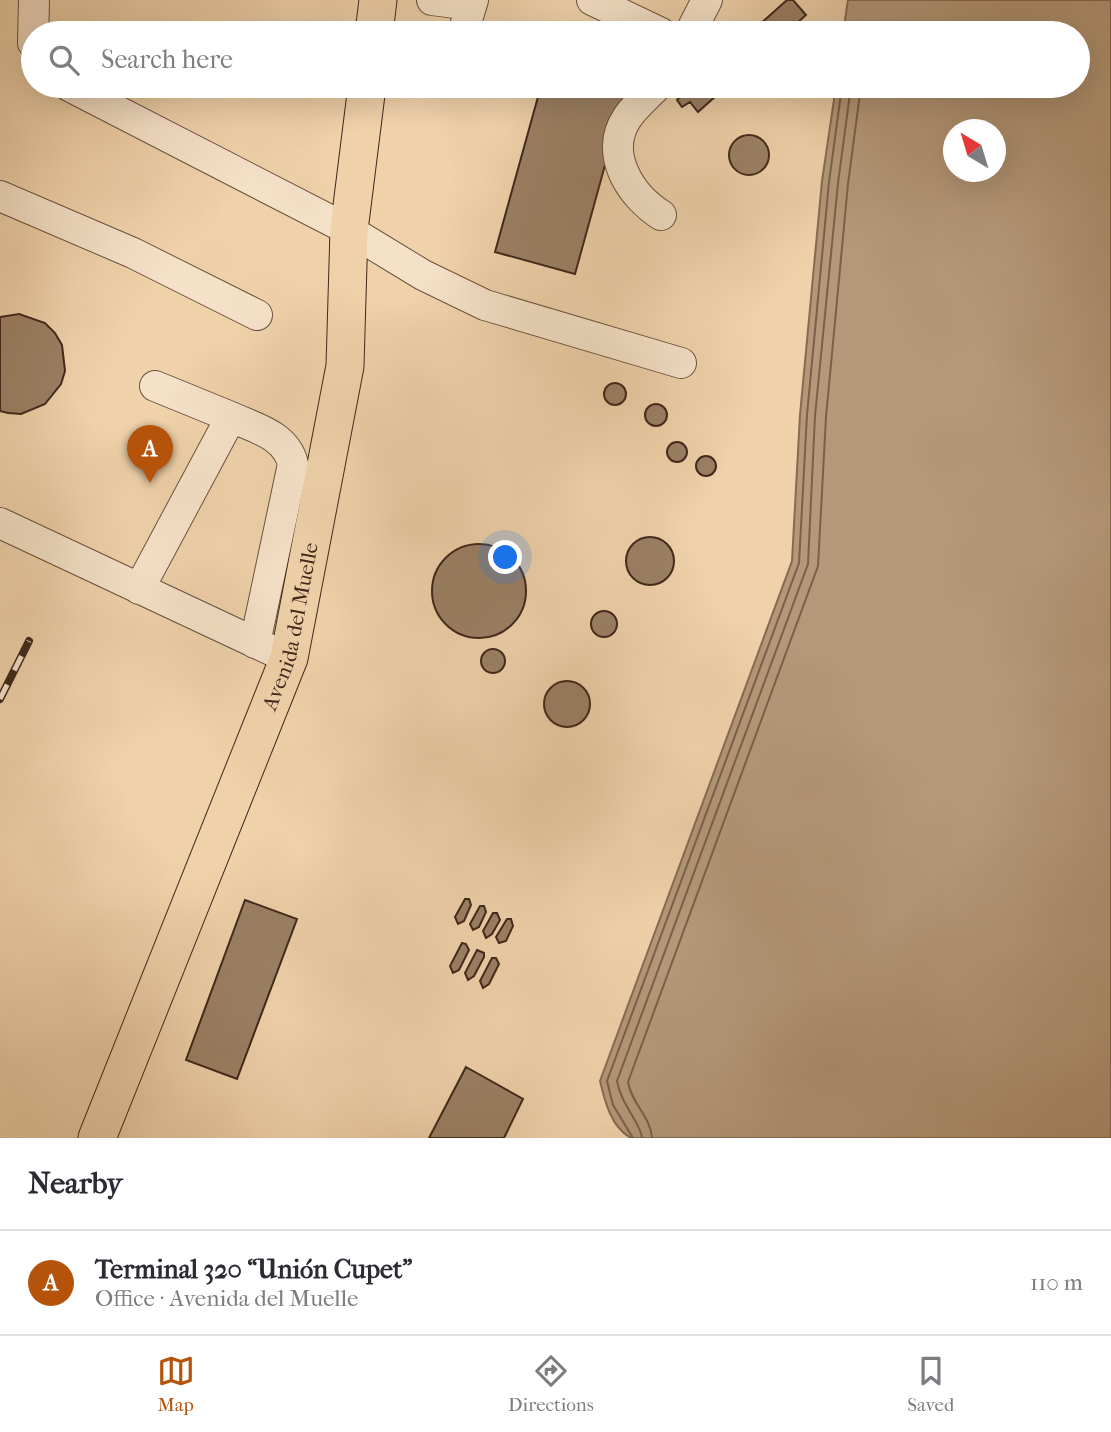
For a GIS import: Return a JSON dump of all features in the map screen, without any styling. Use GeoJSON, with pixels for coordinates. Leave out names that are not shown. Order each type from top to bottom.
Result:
{"type":"FeatureCollection","features":[{"type":"Feature","properties":{"kind":"main road"},"geometry":{"type":"LineString","coordinates":[[375,21],[378,0]]}},
{"type":"Feature","properties":{"kind":"main road","name":"Avenida del Muelle"},"geometry":{"type":"LineString","coordinates":[[97,1138],[289,659],[345,366],[349,230],[366,98]]}},
{"type":"Feature","properties":{"kind":"lane"},"geometry":{"type":"LineString","coordinates":[[34,0],[34,21]]}},
{"type":"Feature","properties":{"kind":"lane"},"geometry":{"type":"LineString","coordinates":[[432,0],[469,13]]}},
{"type":"Feature","properties":{"kind":"lane"},"geometry":{"type":"LineString","coordinates":[[592,0],[637,21]]}},
{"type":"Feature","properties":{"kind":"lane"},"geometry":{"type":"LineString","coordinates":[[696,21],[707,0]]}},
{"type":"Feature","properties":{"kind":"lane"},"geometry":{"type":"LineString","coordinates":[[92,98],[349,230],[423,275],[485,305],[681,363]]}},
{"type":"Feature","properties":{"kind":"lane"},"geometry":{"type":"LineString","coordinates":[[646,98],[625,120],[618,152],[624,177],[644,204],[661,215]]}},
{"type":"Feature","properties":{"kind":"lane"},"geometry":{"type":"LineString","coordinates":[[0,196],[134,253],[257,315]]}},
{"type":"Feature","properties":{"kind":"lane"},"geometry":{"type":"LineString","coordinates":[[155,386],[231,417],[282,443],[293,464],[255,643]]}},
{"type":"Feature","properties":{"kind":"lane"},"geometry":{"type":"LineString","coordinates":[[139,589],[231,417]]}},
{"type":"Feature","properties":{"kind":"lane"},"geometry":{"type":"LineString","coordinates":[[0,523],[289,659]]}},
{"type":"Feature","properties":{"kind":"water"},"geometry":{"type":"Polygon","coordinates":[[[848,0],[1111,0],[1111,1138],[631,1138],[618,1127],[607,1105],[600,1081],[792,561],[800,415],[822,181],[834,98],[1090,98],[1090,21],[845,21],[848,0]]]}},
{"type":"Feature","properties":{"kind":"building"},"geometry":{"type":"Polygon","coordinates":[[[787,0],[793,0],[806,15],[799,21],[763,21],[787,0]]]}},
{"type":"Feature","properties":{"kind":"building"},"geometry":{"type":"Polygon","coordinates":[[[538,98],[624,98],[575,274],[495,252],[538,98]]]}},
{"type":"Feature","properties":{"kind":"building"},"geometry":{"type":"Polygon","coordinates":[[[714,98],[698,112],[690,102],[682,107],[677,100],[714,98]]]}},
{"type":"Feature","properties":{"kind":"building"},"geometry":{"type":"Polygon","coordinates":[[[749,135],[757,136],[763,141],[768,147],[768,163],[763,169],[757,174],[749,175],[741,174],[735,169],[730,163],[729,155],[730,147],[735,141],[741,136],[749,135]]]}},
{"type":"Feature","properties":{"kind":"building"},"geometry":{"type":"Polygon","coordinates":[[[19,314],[45,323],[55,333],[62,345],[65,371],[61,384],[45,404],[21,414],[0,411],[0,317],[19,314]]]}},
{"type":"Feature","properties":{"kind":"building"},"geometry":{"type":"Polygon","coordinates":[[[615,383],[623,386],[626,394],[623,402],[615,405],[607,402],[604,394],[607,386],[615,383]]]}},
{"type":"Feature","properties":{"kind":"building"},"geometry":{"type":"Polygon","coordinates":[[[652,404],[660,404],[667,411],[667,419],[660,426],[652,426],[645,419],[645,411],[652,404]]]}},
{"type":"Feature","properties":{"kind":"building"},"geometry":{"type":"Polygon","coordinates":[[[673,442],[681,442],[687,452],[681,462],[673,462],[667,456],[667,448],[673,442]]]}},
{"type":"Feature","properties":{"kind":"building"},"geometry":{"type":"Polygon","coordinates":[[[706,456],[713,459],[716,466],[713,473],[706,476],[699,473],[696,466],[699,459],[706,456]]]}},
{"type":"Feature","properties":{"kind":"building"},"geometry":{"type":"Polygon","coordinates":[[[650,537],[659,538],[667,544],[673,552],[673,570],[667,578],[659,584],[650,585],[641,584],[633,578],[627,570],[626,561],[627,552],[633,544],[641,538],[650,537]]]}},
{"type":"Feature","properties":{"kind":"building"},"geometry":{"type":"Polygon","coordinates":[[[479,544],[497,548],[512,558],[522,573],[526,591],[522,609],[512,624],[497,634],[479,638],[461,634],[446,624],[436,609],[432,591],[436,573],[446,558],[461,548],[479,544]]]}},
{"type":"Feature","properties":{"kind":"building"},"geometry":{"type":"Polygon","coordinates":[[[604,611],[613,615],[617,624],[613,633],[604,637],[595,633],[591,624],[595,615],[604,611]]]}},
{"type":"Feature","properties":{"kind":"building"},"geometry":{"type":"Polygon","coordinates":[[[493,649],[501,653],[505,661],[501,669],[493,673],[485,669],[481,661],[485,653],[493,649]]]}},
{"type":"Feature","properties":{"kind":"building"},"geometry":{"type":"Polygon","coordinates":[[[567,681],[583,688],[590,704],[583,720],[567,727],[551,720],[544,704],[551,688],[567,681]]]}},
{"type":"Feature","properties":{"kind":"building"},"geometry":{"type":"Polygon","coordinates":[[[465,899],[469,899],[471,905],[464,921],[458,924],[455,917],[465,899]]]}},
{"type":"Feature","properties":{"kind":"building"},"geometry":{"type":"Polygon","coordinates":[[[245,900],[297,919],[237,1079],[186,1060],[245,900]]]}},
{"type":"Feature","properties":{"kind":"building"},"geometry":{"type":"Polygon","coordinates":[[[480,906],[484,906],[486,912],[479,927],[473,930],[470,924],[480,906]]]}},
{"type":"Feature","properties":{"kind":"building"},"geometry":{"type":"Polygon","coordinates":[[[493,913],[497,913],[500,920],[492,934],[486,938],[483,931],[493,913]]]}},
{"type":"Feature","properties":{"kind":"building"},"geometry":{"type":"Polygon","coordinates":[[[507,919],[511,919],[513,926],[506,941],[499,943],[496,937],[507,919]]]}},
{"type":"Feature","properties":{"kind":"building"},"geometry":{"type":"Polygon","coordinates":[[[462,943],[466,944],[469,950],[459,970],[453,973],[450,966],[462,943]]]}},
{"type":"Feature","properties":{"kind":"building"},"geometry":{"type":"Polygon","coordinates":[[[477,950],[484,953],[484,957],[474,976],[468,980],[465,973],[477,950]]]}},
{"type":"Feature","properties":{"kind":"building"},"geometry":{"type":"Polygon","coordinates":[[[492,958],[496,958],[499,964],[489,984],[483,988],[480,981],[492,958]]]}},
{"type":"Feature","properties":{"kind":"building"},"geometry":{"type":"Polygon","coordinates":[[[466,1067],[523,1099],[504,1138],[429,1138],[466,1067]]]}},
{"type":"Feature","properties":{"kind":"railway"},"geometry":{"type":"LineString","coordinates":[[0,699],[29,641]]}},
{"type":"Feature","properties":{"kind":"place","name":"Terminal 320 “Unión Cupet”"},"geometry":{"type":"Point","coordinates":[150,483]}}]}
